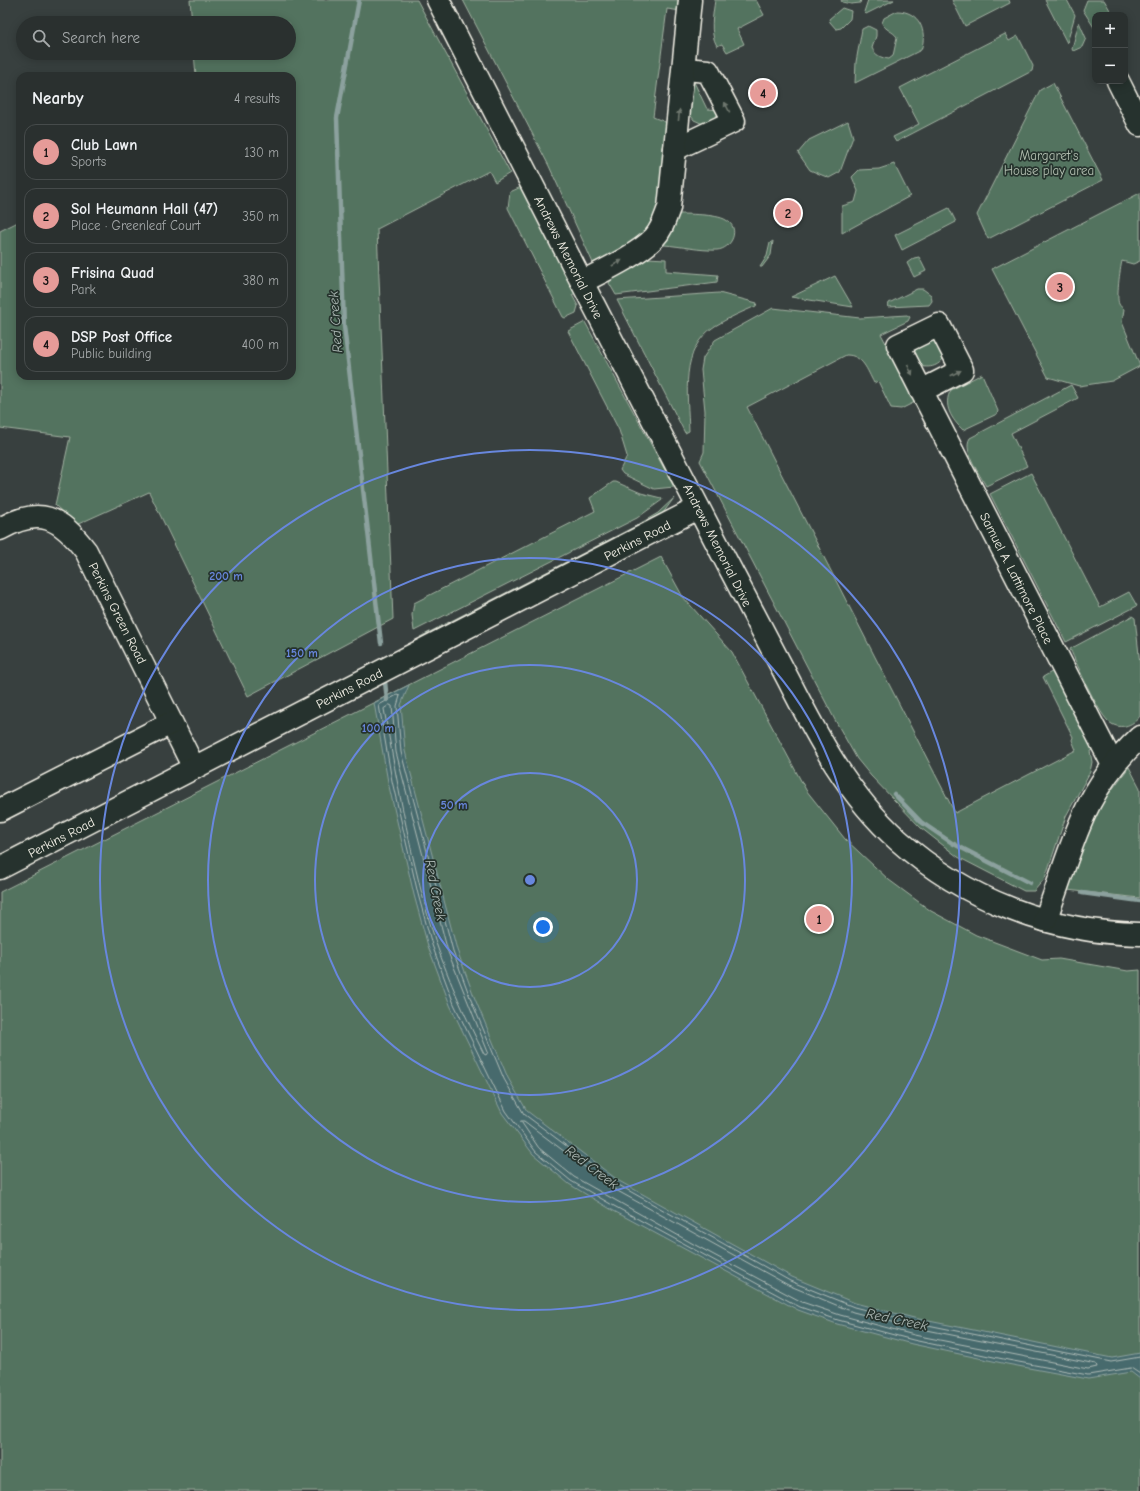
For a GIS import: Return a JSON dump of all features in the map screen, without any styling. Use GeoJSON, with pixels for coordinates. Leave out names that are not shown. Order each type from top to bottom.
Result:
{"type":"FeatureCollection","features":[{"type":"Feature","properties":{"kind":"street","name":"Andrews Memorial Drive"},"geometry":{"type":"LineString","coordinates":[[438,0],[698,508],[819,740],[832,762],[859,799],[898,840],[946,876],[989,900],[1045,920],[1103,932],[1140,934]]}},
{"type":"Feature","properties":{"kind":"street"},"geometry":{"type":"LineString","coordinates":[[582,282],[642,248],[654,238],[662,226],[669,208],[690,0]]}},
{"type":"Feature","properties":{"kind":"street"},"geometry":{"type":"LineString","coordinates":[[675,149],[734,121],[708,72],[684,69]]}},
{"type":"Feature","properties":{"kind":"street"},"geometry":{"type":"LineString","coordinates":[[1119,84],[1140,126]]}},
{"type":"Feature","properties":{"kind":"street","name":"Samuel A. Lattimore Place"},"geometry":{"type":"LineString","coordinates":[[921,390],[1113,765]]}},
{"type":"Feature","properties":{"kind":"street","name":"Perkins Road"},"geometry":{"type":"LineString","coordinates":[[0,868],[698,508]]}},
{"type":"Feature","properties":{"kind":"street","name":"Perkins Green Road"},"geometry":{"type":"LineString","coordinates":[[0,529],[9,524],[40,516],[55,520],[74,535],[86,551],[194,768]]}},
{"type":"Feature","properties":{"kind":"street"},"geometry":{"type":"LineString","coordinates":[[0,810],[171,723]]}},
{"type":"Feature","properties":{"kind":"street"},"geometry":{"type":"LineString","coordinates":[[1045,920],[1074,835],[1086,807],[1113,765],[1140,737]]}},
{"type":"Feature","properties":{"kind":"green space"},"geometry":{"type":"Polygon","coordinates":[[[190,0],[417,0],[510,173],[495,182],[489,171],[377,229],[393,619],[248,696],[149,492],[76,525],[55,505],[70,437],[0,428],[0,231],[16,223],[16,380],[296,380],[296,72],[196,72],[195,60],[296,60],[296,16],[191,16],[190,0]]]}},
{"type":"Feature","properties":{"kind":"green space"},"geometry":{"type":"Polygon","coordinates":[[[463,0],[682,0],[681,11],[667,9],[653,117],[670,124],[663,195],[656,221],[651,229],[639,239],[593,263],[549,166],[463,0]]]}},
{"type":"Feature","properties":{"kind":"green space"},"geometry":{"type":"Polygon","coordinates":[[[715,0],[756,0],[764,15],[737,29],[744,44],[727,52],[722,44],[717,46],[713,35],[712,23],[715,0]]]}},
{"type":"Feature","properties":{"kind":"green space"},"geometry":{"type":"Polygon","coordinates":[[[841,0],[861,0],[860,3],[851,4],[842,2],[841,0]]]}},
{"type":"Feature","properties":{"kind":"green space"},"geometry":{"type":"Polygon","coordinates":[[[868,0],[894,0],[866,14],[864,12],[868,0]]]}},
{"type":"Feature","properties":{"kind":"green space"},"geometry":{"type":"Polygon","coordinates":[[[952,0],[1009,0],[1010,3],[965,26],[952,0]]]}},
{"type":"Feature","properties":{"kind":"green space"},"geometry":{"type":"Polygon","coordinates":[[[1045,0],[1067,0],[1075,15],[1067,43],[1045,0]]]}},
{"type":"Feature","properties":{"kind":"green space"},"geometry":{"type":"Polygon","coordinates":[[[1087,0],[1104,0],[1111,12],[1092,12],[1092,24],[1083,10],[1087,0]]]}},
{"type":"Feature","properties":{"kind":"green space"},"geometry":{"type":"Polygon","coordinates":[[[842,8],[851,11],[850,19],[841,28],[836,29],[829,19],[842,8]]]}},
{"type":"Feature","properties":{"kind":"green space"},"geometry":{"type":"Polygon","coordinates":[[[897,11],[911,14],[920,23],[923,36],[921,50],[855,83],[856,62],[862,29],[868,26],[876,30],[876,36],[872,48],[879,56],[889,59],[893,56],[897,37],[882,23],[884,18],[897,11]]]}},
{"type":"Feature","properties":{"kind":"green space"},"geometry":{"type":"Polygon","coordinates":[[[1079,22],[1086,38],[1082,47],[1073,51],[1072,49],[1079,22]]]}},
{"type":"Feature","properties":{"kind":"green space"},"geometry":{"type":"Polygon","coordinates":[[[1005,34],[1009,41],[1018,36],[1033,66],[1032,71],[896,142],[893,137],[919,124],[900,88],[1005,34]]]}},
{"type":"Feature","properties":{"kind":"green space"},"geometry":{"type":"Polygon","coordinates":[[[693,80],[707,109],[721,110],[722,116],[703,124],[694,120],[689,113],[693,80]]]}},
{"type":"Feature","properties":{"kind":"green space","name":"Margaret's House play area"},"geometry":{"type":"Polygon","coordinates":[[[1053,83],[1103,180],[988,239],[977,215],[1040,90],[1053,83]]]}},
{"type":"Feature","properties":{"kind":"green space"},"geometry":{"type":"Polygon","coordinates":[[[848,121],[853,137],[840,172],[829,178],[810,170],[798,153],[809,140],[848,121]]]}},
{"type":"Feature","properties":{"kind":"green space"},"geometry":{"type":"Polygon","coordinates":[[[894,164],[910,196],[842,233],[842,206],[855,202],[858,191],[852,177],[859,170],[879,169],[894,164]]]}},
{"type":"Feature","properties":{"kind":"green space"},"geometry":{"type":"Polygon","coordinates":[[[521,187],[577,292],[572,295],[578,306],[576,313],[565,318],[563,317],[508,208],[510,192],[521,187]]]}},
{"type":"Feature","properties":{"kind":"green space"},"geometry":{"type":"Polygon","coordinates":[[[1140,193],[1140,261],[1133,264],[1122,261],[1119,277],[1118,301],[1124,309],[1122,322],[1140,366],[1112,381],[1079,386],[1048,377],[992,269],[1140,193]]]}},
{"type":"Feature","properties":{"kind":"green space"},"geometry":{"type":"Polygon","coordinates":[[[949,208],[956,222],[902,250],[895,235],[949,208]]]}},
{"type":"Feature","properties":{"kind":"green space"},"geometry":{"type":"Polygon","coordinates":[[[674,214],[701,215],[722,218],[731,224],[734,233],[733,238],[727,246],[717,250],[704,250],[664,245],[661,243],[674,214]]]}},
{"type":"Feature","properties":{"kind":"green space"},"geometry":{"type":"Polygon","coordinates":[[[773,241],[771,255],[762,267],[760,267],[767,256],[770,243],[773,241]]]}},
{"type":"Feature","properties":{"kind":"green space"},"geometry":{"type":"Polygon","coordinates":[[[919,257],[926,271],[914,277],[907,263],[914,258],[919,257]]]}},
{"type":"Feature","properties":{"kind":"green space"},"geometry":{"type":"Polygon","coordinates":[[[647,258],[666,259],[666,271],[718,275],[717,282],[616,295],[609,283],[614,276],[647,258]]]}},
{"type":"Feature","properties":{"kind":"green space"},"geometry":{"type":"Polygon","coordinates":[[[835,276],[853,307],[791,297],[835,276]]]}},
{"type":"Feature","properties":{"kind":"green space"},"geometry":{"type":"Polygon","coordinates":[[[917,289],[923,289],[931,295],[932,301],[929,305],[888,307],[889,303],[917,289]]]}},
{"type":"Feature","properties":{"kind":"green space"},"geometry":{"type":"Polygon","coordinates":[[[719,293],[757,303],[756,306],[715,326],[704,336],[696,347],[688,373],[687,388],[689,431],[685,433],[617,300],[719,293]]]}},
{"type":"Feature","properties":{"kind":"green space"},"geometry":{"type":"Polygon","coordinates":[[[773,308],[860,318],[907,315],[910,317],[908,321],[881,334],[914,396],[915,402],[901,409],[891,408],[878,381],[874,383],[864,364],[857,358],[846,355],[747,407],[955,813],[1076,750],[1072,740],[1073,737],[1043,677],[1055,670],[1095,749],[1090,751],[1092,762],[1090,772],[1066,816],[1045,878],[1034,891],[1024,891],[958,857],[921,828],[871,776],[857,759],[835,720],[700,461],[704,452],[705,411],[701,370],[703,358],[715,340],[773,308]]]}},
{"type":"Feature","properties":{"kind":"green space"},"geometry":{"type":"Polygon","coordinates":[[[585,322],[674,487],[654,489],[623,474],[620,470],[627,456],[619,430],[568,331],[585,322]]]}},
{"type":"Feature","properties":{"kind":"green space"},"geometry":{"type":"Polygon","coordinates":[[[936,339],[947,352],[945,356],[936,365],[928,367],[919,366],[915,361],[914,352],[929,340],[936,339]]]}},
{"type":"Feature","properties":{"kind":"green space"},"geometry":{"type":"Polygon","coordinates":[[[982,374],[998,411],[997,414],[963,430],[952,417],[948,407],[948,396],[951,390],[982,374]]]}},
{"type":"Feature","properties":{"kind":"green space"},"geometry":{"type":"Polygon","coordinates":[[[1071,385],[1078,398],[1011,433],[1027,466],[986,486],[970,456],[968,443],[970,438],[1071,385]]]}},
{"type":"Feature","properties":{"kind":"green space"},"geometry":{"type":"Polygon","coordinates":[[[1031,473],[1100,607],[1129,592],[1137,606],[1066,642],[990,494],[1031,473]]]}},
{"type":"Feature","properties":{"kind":"green space"},"geometry":{"type":"Polygon","coordinates":[[[613,482],[641,493],[661,498],[662,500],[637,518],[414,631],[412,615],[414,603],[595,511],[590,498],[613,482]]]}},
{"type":"Feature","properties":{"kind":"green space"},"geometry":{"type":"Polygon","coordinates":[[[674,498],[663,513],[657,518],[425,638],[420,637],[636,526],[658,513],[674,498]]]}},
{"type":"Feature","properties":{"kind":"green space"},"geometry":{"type":"Polygon","coordinates":[[[661,557],[683,597],[732,652],[806,790],[845,839],[889,880],[931,911],[976,935],[1042,960],[1059,959],[1128,971],[1140,970],[1140,1491],[0,1491],[0,892],[661,557]]]}},
{"type":"Feature","properties":{"kind":"green space"},"geometry":{"type":"Polygon","coordinates":[[[1132,616],[1135,618],[1140,664],[1140,716],[1129,725],[1116,726],[1108,721],[1098,707],[1070,649],[1132,616]]]}},
{"type":"Feature","properties":{"kind":"green space"},"geometry":{"type":"Polygon","coordinates":[[[1129,767],[1140,788],[1140,898],[1067,890],[1088,829],[1105,799],[1129,767]]]}},
{"type":"Feature","properties":{"kind":"water"},"geometry":{"type":"Polygon","coordinates":[[[409,685],[401,705],[405,751],[457,950],[475,999],[508,1078],[527,1111],[619,1181],[792,1277],[855,1303],[914,1318],[1112,1358],[1140,1353],[1140,1379],[1131,1372],[1088,1379],[1007,1364],[912,1344],[837,1324],[798,1310],[612,1210],[569,1184],[533,1154],[502,1113],[450,1005],[428,946],[414,895],[388,782],[374,703],[409,685]]]}},
{"type":"Feature","properties":{"kind":"waterway","name":"Red Creek"},"geometry":{"type":"LineString","coordinates":[[359,0],[337,118],[344,326],[381,643]]}},
{"type":"Feature","properties":{"kind":"waterway","name":"Red Creek"},"geometry":{"type":"LineString","coordinates":[[385,682],[387,700]]}},
{"type":"Feature","properties":{"kind":"waterway"},"geometry":{"type":"LineString","coordinates":[[894,794],[921,822],[952,843],[1030,883]]}},
{"type":"Feature","properties":{"kind":"waterway"},"geometry":{"type":"LineString","coordinates":[[1082,893],[1140,901]]}},
{"type":"Feature","properties":{"kind":"place","name":"DSP Post Office"},"geometry":{"type":"Point","coordinates":[763,93]}},
{"type":"Feature","properties":{"kind":"place","name":"Sol Heumann Hall (47)"},"geometry":{"type":"Point","coordinates":[788,213]}},
{"type":"Feature","properties":{"kind":"place","name":"Frisina Quad"},"geometry":{"type":"Point","coordinates":[1060,287]}},
{"type":"Feature","properties":{"kind":"place","name":"Club Lawn"},"geometry":{"type":"Point","coordinates":[819,919]}}]}
